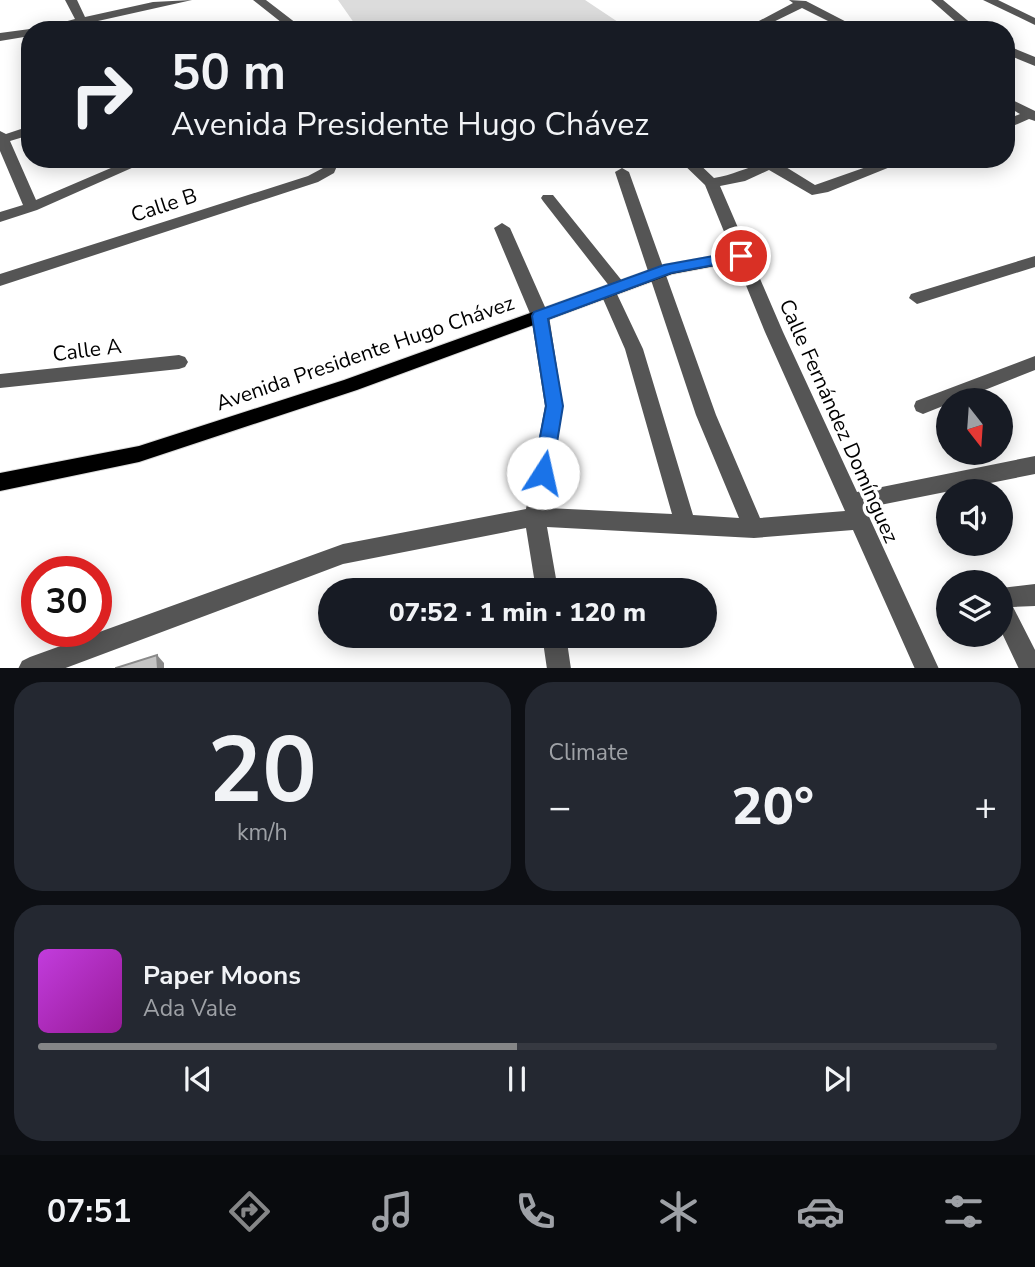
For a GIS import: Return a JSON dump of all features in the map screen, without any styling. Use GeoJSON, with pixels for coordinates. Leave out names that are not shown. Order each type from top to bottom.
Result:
{"type":"FeatureCollection","features":[{"type":"Feature","properties":{"kind":"main road","name":"Avenida Presidente Hugo Chávez"},"geometry":{"type":"LineString","coordinates":[[0,482],[139,454],[349,385],[657,273],[741,256]]}},
{"type":"Feature","properties":{"kind":"street"},"geometry":{"type":"LineString","coordinates":[[71,0],[82,21]]}},
{"type":"Feature","properties":{"kind":"street"},"geometry":{"type":"LineString","coordinates":[[100,21],[153,5],[186,0]]}},
{"type":"Feature","properties":{"kind":"street"},"geometry":{"type":"LineString","coordinates":[[259,0],[287,21]]}},
{"type":"Feature","properties":{"kind":"street"},"geometry":{"type":"LineString","coordinates":[[937,0],[960,21]]}},
{"type":"Feature","properties":{"kind":"street"},"geometry":{"type":"LineString","coordinates":[[989,0],[1035,22]]}},
{"type":"Feature","properties":{"kind":"street"},"geometry":{"type":"LineString","coordinates":[[764,21],[799,1],[837,21]]}},
{"type":"Feature","properties":{"kind":"street"},"geometry":{"type":"LineString","coordinates":[[0,37],[21,34]]}},
{"type":"Feature","properties":{"kind":"street"},"geometry":{"type":"LineString","coordinates":[[1015,56],[1035,62]]}},
{"type":"Feature","properties":{"kind":"street"},"geometry":{"type":"LineString","coordinates":[[1015,106],[1033,116]]}},
{"type":"Feature","properties":{"kind":"street"},"geometry":{"type":"LineString","coordinates":[[1015,122],[1033,116]]}},
{"type":"Feature","properties":{"kind":"street"},"geometry":{"type":"LineString","coordinates":[[21,132],[1,138],[32,207]]}},
{"type":"Feature","properties":{"kind":"street"},"geometry":{"type":"LineString","coordinates":[[0,217],[32,207],[124,168]]}},
{"type":"Feature","properties":{"kind":"street","name":"Calle B"},"geometry":{"type":"LineString","coordinates":[[0,279],[313,179],[330,168]]}},
{"type":"Feature","properties":{"kind":"street","name":"Calle Fernández Domínguez"},"geometry":{"type":"LineString","coordinates":[[695,168],[711,183],[853,511],[927,668]]}},
{"type":"Feature","properties":{"kind":"street"},"geometry":{"type":"LineString","coordinates":[[711,183],[740,178],[762,168]]}},
{"type":"Feature","properties":{"kind":"street"},"geometry":{"type":"LineString","coordinates":[[784,168],[813,190],[823,189],[879,168]]}},
{"type":"Feature","properties":{"kind":"street"},"geometry":{"type":"LineString","coordinates":[[622,172],[706,415],[754,528]]}},
{"type":"Feature","properties":{"kind":"street"},"geometry":{"type":"LineString","coordinates":[[548,198],[613,289],[634,349],[685,523]]}},
{"type":"Feature","properties":{"kind":"street"},"geometry":{"type":"LineString","coordinates":[[502,228],[540,316],[554,406],[535,517],[545,578]]}},
{"type":"Feature","properties":{"kind":"street"},"geometry":{"type":"LineString","coordinates":[[917,298],[1035,261]]}},
{"type":"Feature","properties":{"kind":"street","name":"Calle A"},"geometry":{"type":"LineString","coordinates":[[0,381],[179,362]]}},
{"type":"Feature","properties":{"kind":"street"},"geometry":{"type":"LineString","coordinates":[[923,406],[1035,363]]}},
{"type":"Feature","properties":{"kind":"street"},"geometry":{"type":"LineString","coordinates":[[30,668],[343,554],[535,517],[754,528],[853,511],[1035,465]]}},
{"type":"Feature","properties":{"kind":"street"},"geometry":{"type":"LineString","coordinates":[[1032,668],[1001,607],[1001,601],[1005,597],[1035,595]]}},
{"type":"Feature","properties":{"kind":"street"},"geometry":{"type":"LineString","coordinates":[[556,648],[559,668]]}},
{"type":"Feature","properties":{"kind":"shaded area"},"geometry":{"type":"Polygon","coordinates":[[[338,0],[585,0],[616,21],[353,21],[338,0]]]}},
{"type":"Feature","properties":{"kind":"building"},"geometry":{"type":"Polygon","coordinates":[[[157,655],[158,668],[116,668],[157,655]]]}},
{"type":"Feature","properties":{"kind":"route"},"geometry":{"type":"LineString","coordinates":[[543,473],[554,406],[540,316],[669,269],[741,256]]}}]}
